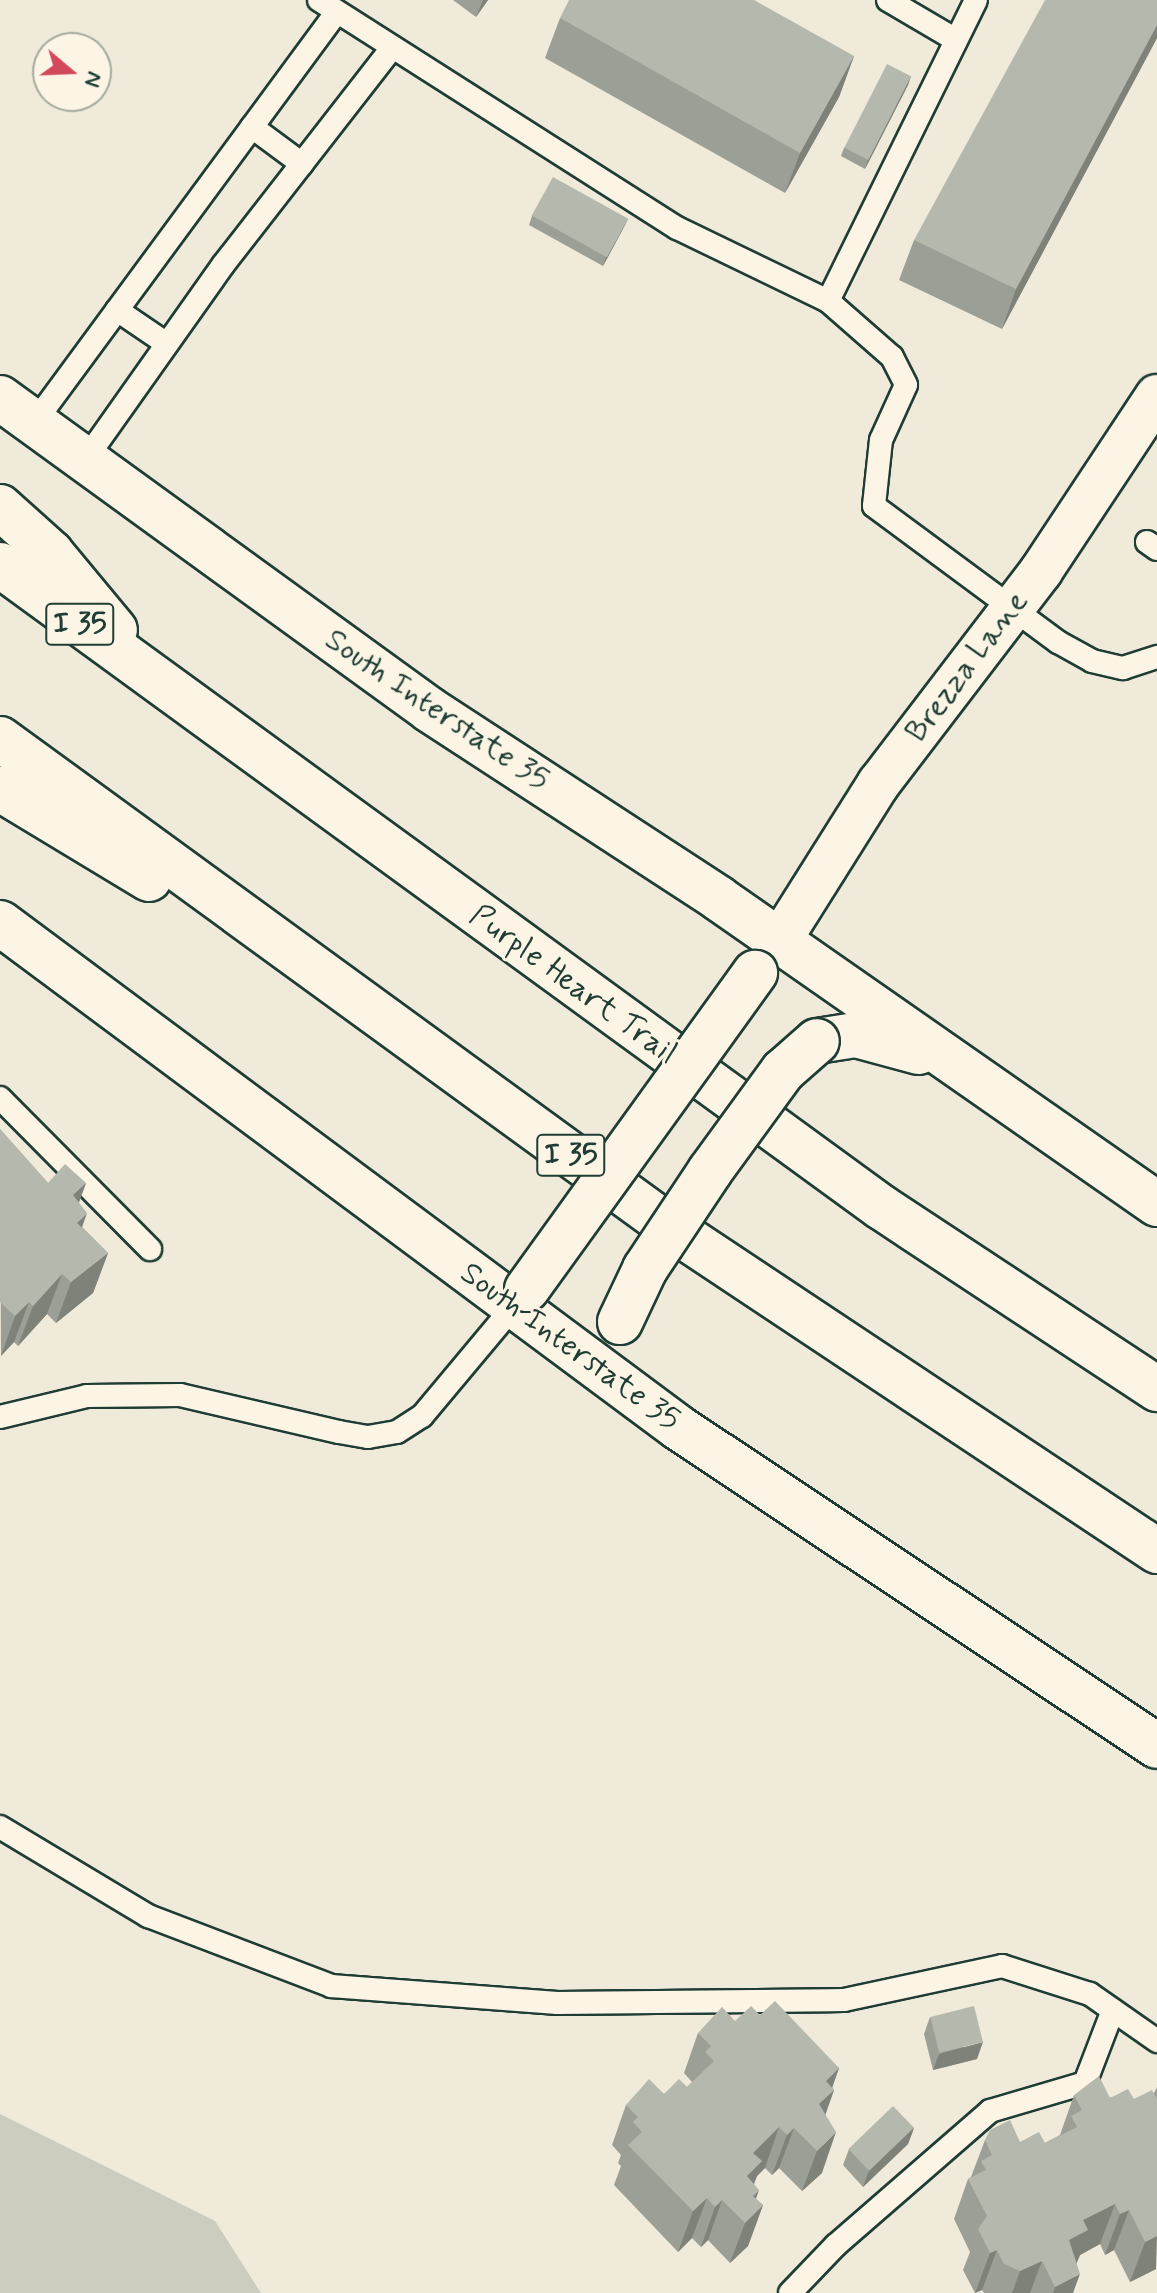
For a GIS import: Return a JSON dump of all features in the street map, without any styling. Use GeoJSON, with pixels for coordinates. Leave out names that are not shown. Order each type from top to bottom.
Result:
{"type":"FeatureCollection","features":[{"type":"Feature","properties":{"kind":"main road","name":"South Interstate 35"},"geometry":{"type":"LineString","coordinates":[[17,411],[768,957],[945,1059],[1157,1204]]}},
{"type":"Feature","properties":{"kind":"main road"},"geometry":{"type":"LineString","coordinates":[[0,507],[51,553],[159,684]]}},
{"type":"Feature","properties":{"kind":"main road","name":"Purple Heart Trail"},"geometry":{"type":"LineString","coordinates":[[0,565],[159,684],[881,1207],[1157,1389]]}},
{"type":"Feature","properties":{"kind":"main road","name":"I 35"},"geometry":{"type":"LineString","coordinates":[[0,739],[674,1230],[1157,1551]]}},
{"type":"Feature","properties":{"kind":"main road"},"geometry":{"type":"LineString","coordinates":[[0,789],[407,1035]]}},
{"type":"Feature","properties":{"kind":"main road","name":"South Interstate 35"},"geometry":{"type":"LineString","coordinates":[[0,923],[521,1298],[679,1428],[1157,1746]]}},
{"type":"Feature","properties":{"kind":"main road"},"geometry":{"type":"LineString","coordinates":[[521,1298],[768,957]]}},
{"type":"Feature","properties":{"kind":"main road"},"geometry":{"type":"LineString","coordinates":[[679,1428],[637,1391],[622,1366],[615,1344],[620,1322],[645,1269],[710,1171],[783,1071],[817,1041],[856,1035],[945,1059]]}},
{"type":"Feature","properties":{"kind":"street","name":"Brezza Lane"},"geometry":{"type":"LineString","coordinates":[[768,957],[879,783],[1012,607],[1157,396]]}},
{"type":"Feature","properties":{"kind":"lane"},"geometry":{"type":"LineString","coordinates":[[888,0],[956,40]]}},
{"type":"Feature","properties":{"kind":"lane"},"geometry":{"type":"LineString","coordinates":[[828,301],[976,0]]}},
{"type":"Feature","properties":{"kind":"lane"},"geometry":{"type":"LineString","coordinates":[[17,411],[117,310],[252,127],[328,6],[391,49],[677,228],[828,301],[892,357],[906,385],[881,440],[874,506],[1092,661],[1123,668],[1157,657]]}},
{"type":"Feature","properties":{"kind":"lane"},"geometry":{"type":"LineString","coordinates":[[85,460],[167,344],[391,49]]}},
{"type":"Feature","properties":{"kind":"lane"},"geometry":{"type":"LineString","coordinates":[[252,127],[302,164]]}},
{"type":"Feature","properties":{"kind":"lane"},"geometry":{"type":"LineString","coordinates":[[117,310],[167,344]]}},
{"type":"Feature","properties":{"kind":"lane"},"geometry":{"type":"LineString","coordinates":[[0,1098],[150,1249]]}},
{"type":"Feature","properties":{"kind":"lane"},"geometry":{"type":"LineString","coordinates":[[0,1417],[87,1396],[180,1395],[368,1437],[397,1432],[422,1416],[521,1298]]}},
{"type":"Feature","properties":{"kind":"lane"},"geometry":{"type":"LineString","coordinates":[[0,1827],[148,1916],[331,1986],[557,2003],[844,2000],[1002,1966],[1090,1994],[1157,2041]]}},
{"type":"Feature","properties":{"kind":"lane"},"geometry":{"type":"LineString","coordinates":[[790,2293],[990,2111],[1085,2083],[1113,2010]]}},
{"type":"Feature","properties":{"kind":"lane"},"geometry":{"type":"LineString","coordinates":[[810,2272],[821,2293]]}},
{"type":"Feature","properties":{"kind":"shaded area"},"geometry":{"type":"Polygon","coordinates":[[[0,2114],[215,2221],[261,2293],[0,2293],[0,2114]]]}},
{"type":"Feature","properties":{"kind":"building"},"geometry":{"type":"Polygon","coordinates":[[[569,0],[754,0],[854,56],[800,153],[560,18],[569,0]]]}},
{"type":"Feature","properties":{"kind":"building"},"geometry":{"type":"Polygon","coordinates":[[[1045,0],[1157,0],[1157,25],[1016,289],[914,240],[1045,0]]]}},
{"type":"Feature","properties":{"kind":"building"},"geometry":{"type":"Polygon","coordinates":[[[887,64],[911,76],[868,160],[844,148],[887,64]]]}},
{"type":"Feature","properties":{"kind":"building"},"geometry":{"type":"Polygon","coordinates":[[[553,177],[628,219],[607,257],[532,215],[553,177]]]}},
{"type":"Feature","properties":{"kind":"building"},"geometry":{"type":"Polygon","coordinates":[[[0,1129],[48,1183],[65,1164],[86,1183],[73,1195],[87,1213],[77,1223],[108,1253],[71,1282],[62,1274],[33,1306],[29,1302],[15,1316],[0,1302],[0,1129]]]}},
{"type":"Feature","properties":{"kind":"building"},"geometry":{"type":"Polygon","coordinates":[[[775,2001],[839,2068],[826,2081],[834,2090],[819,2104],[836,2132],[817,2151],[794,2128],[787,2135],[779,2127],[753,2153],[762,2161],[747,2176],[759,2190],[753,2196],[763,2205],[745,2223],[722,2200],[715,2207],[707,2198],[693,2211],[628,2145],[642,2132],[633,2122],[638,2117],[626,2105],[649,2079],[664,2094],[679,2079],[687,2087],[714,2061],[705,2052],[711,2046],[698,2033],[722,2007],[735,2021],[751,2006],[760,2015],[775,2001]]]}},
{"type":"Feature","properties":{"kind":"building"},"geometry":{"type":"Polygon","coordinates":[[[974,2006],[983,2042],[939,2053],[930,2017],[974,2006]]]}},
{"type":"Feature","properties":{"kind":"building"},"geometry":{"type":"Polygon","coordinates":[[[1099,2076],[1110,2098],[1128,2089],[1134,2099],[1152,2090],[1157,2099],[1157,2236],[1145,2242],[1129,2210],[1120,2214],[1115,2204],[1083,2220],[1088,2230],[1069,2240],[1080,2274],[1055,2287],[1042,2261],[1020,2271],[1004,2264],[997,2250],[990,2253],[978,2229],[987,2216],[968,2179],[986,2170],[981,2161],[992,2155],[985,2140],[990,2130],[1010,2120],[1020,2142],[1039,2132],[1045,2143],[1077,2127],[1071,2116],[1082,2110],[1074,2095],[1099,2076]]]}},
{"type":"Feature","properties":{"kind":"building"},"geometry":{"type":"Polygon","coordinates":[[[893,2106],[914,2128],[869,2171],[848,2149],[893,2106]]]}}]}
